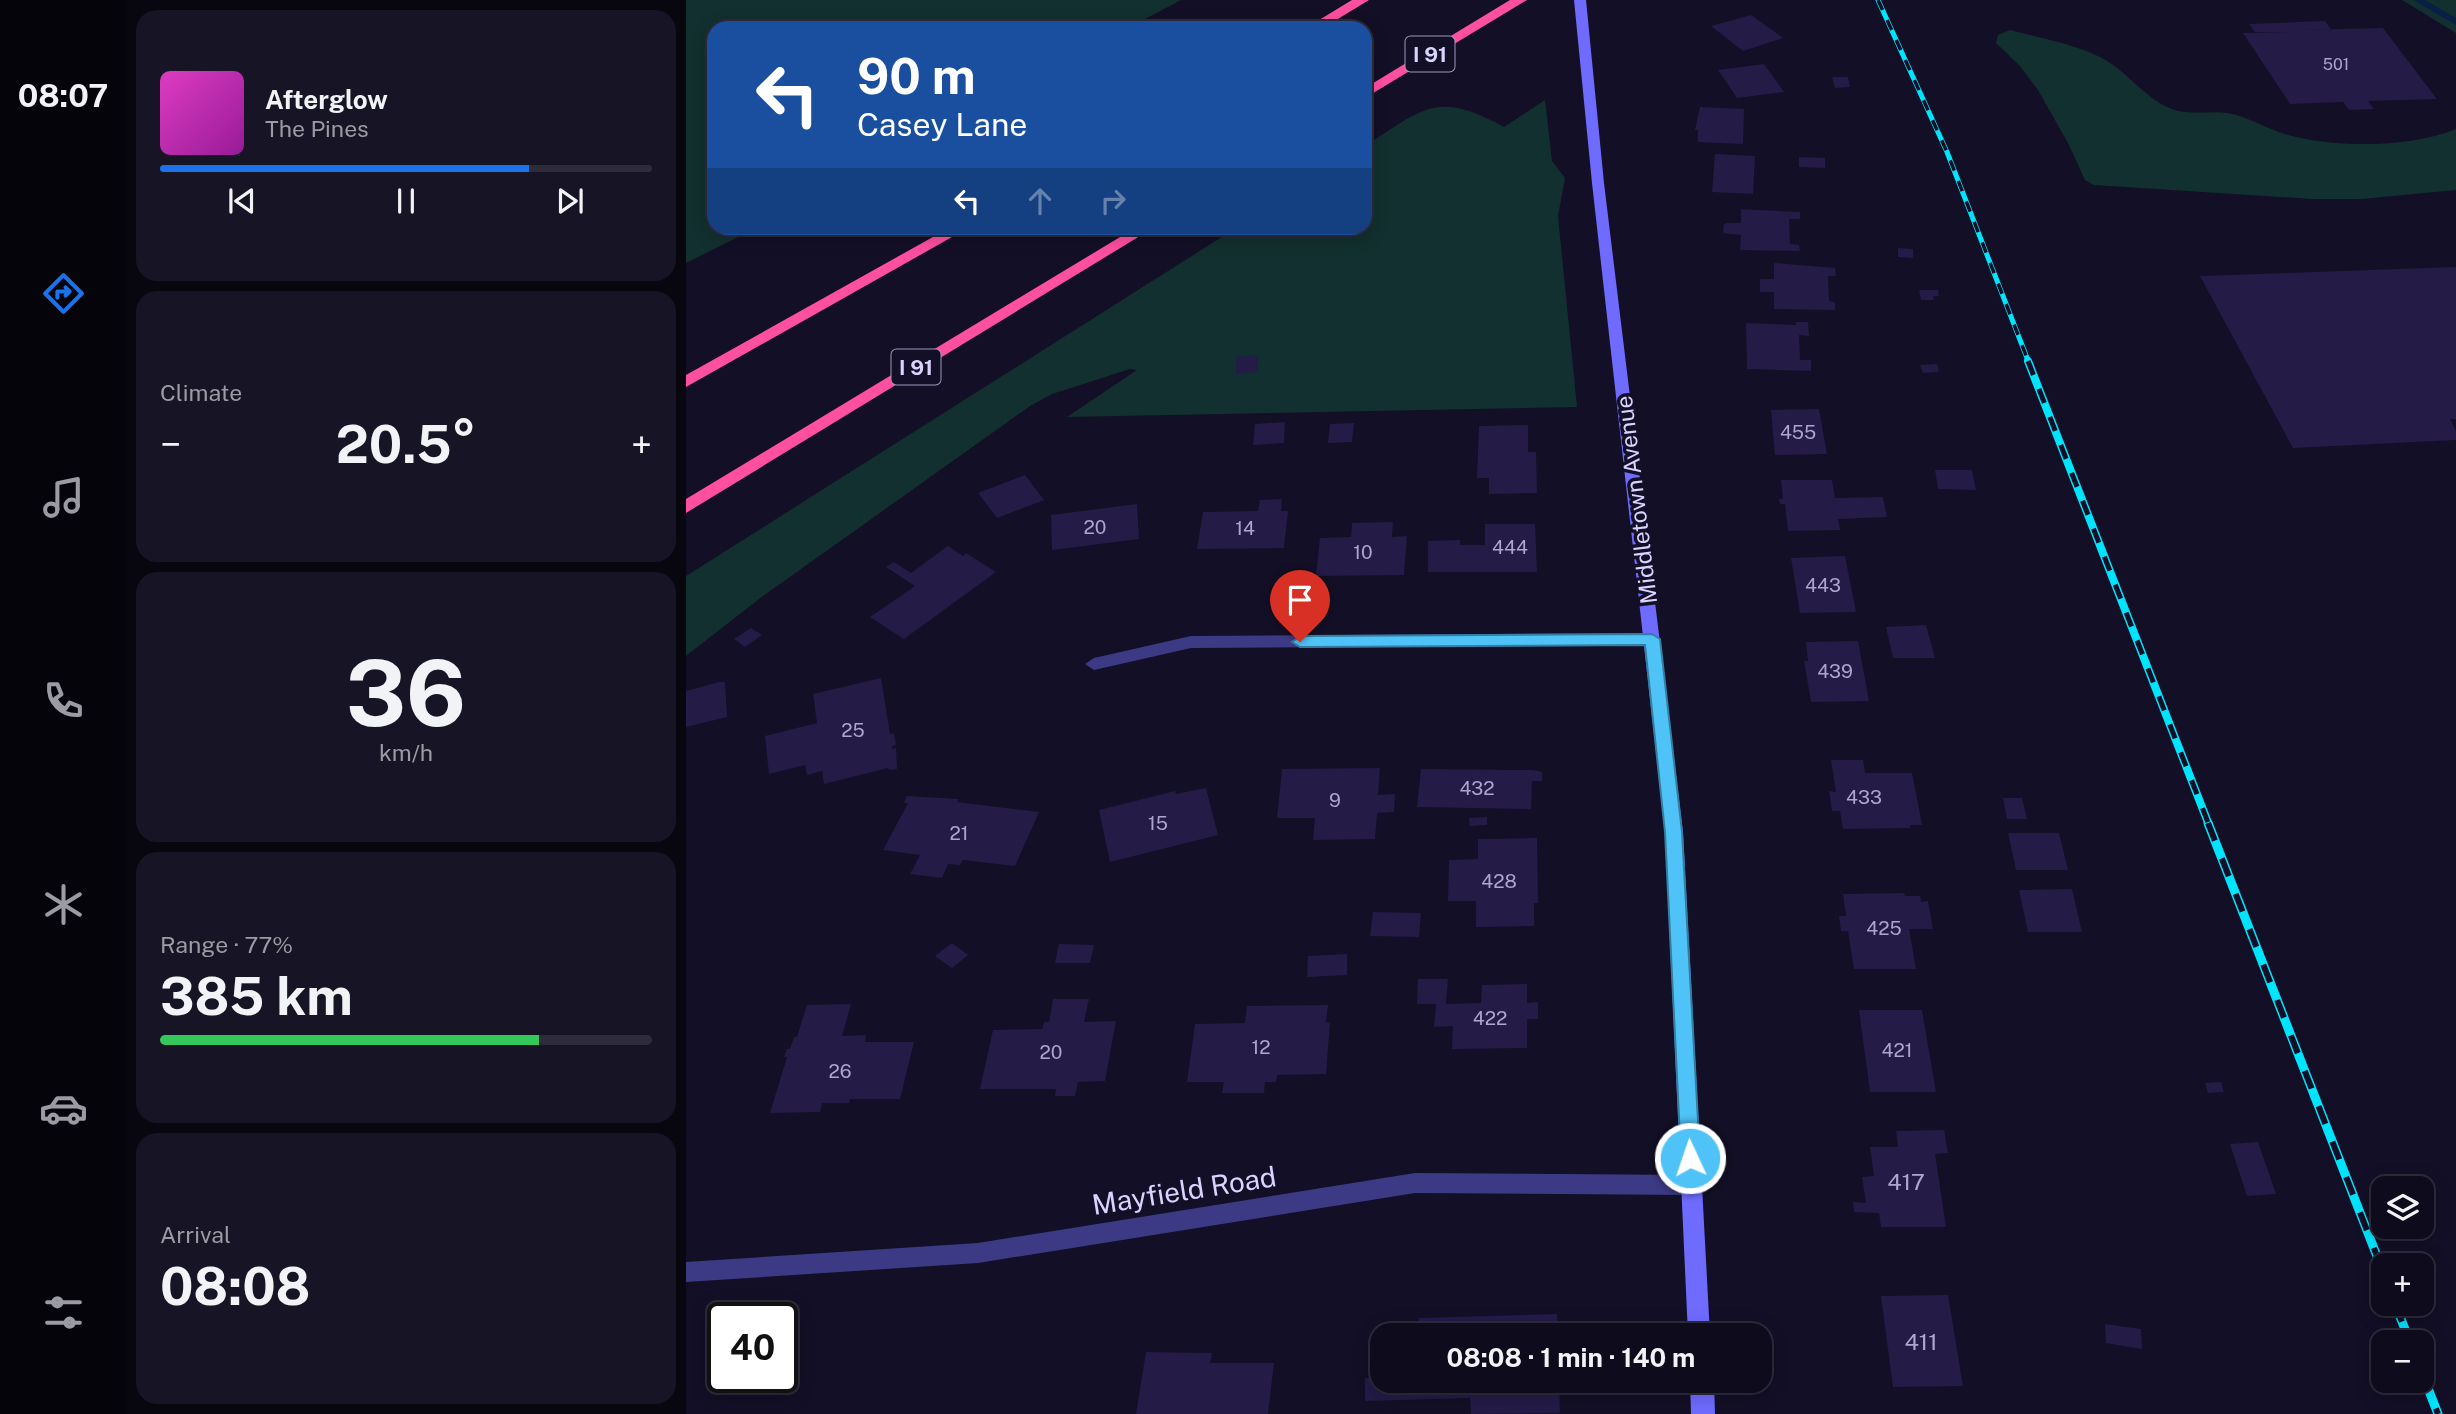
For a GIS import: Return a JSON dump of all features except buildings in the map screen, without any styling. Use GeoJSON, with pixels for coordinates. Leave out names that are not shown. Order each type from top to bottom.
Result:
{"type":"FeatureCollection","features":[{"type":"Feature","properties":{"kind":"highway"},"geometry":{"type":"LineString","coordinates":[[1325,21],[1362,0]]}},
{"type":"Feature","properties":{"kind":"highway","name":"I 91"},"geometry":{"type":"LineString","coordinates":[[1372,90],[1520,0]]}},
{"type":"Feature","properties":{"kind":"highway"},"geometry":{"type":"LineString","coordinates":[[686,383],[948,235]]}},
{"type":"Feature","properties":{"kind":"highway","name":"I 91"},"geometry":{"type":"LineString","coordinates":[[686,507],[1134,235]]}},
{"type":"Feature","properties":{"kind":"street","name":"Middletown Avenue"},"geometry":{"type":"LineString","coordinates":[[1580,0],[1598,183],[1674,832],[1698,1323]]}},
{"type":"Feature","properties":{"kind":"street"},"geometry":{"type":"LineString","coordinates":[[1094,664],[1191,642],[1652,639]]}},
{"type":"Feature","properties":{"kind":"street","name":"Mayfield Road"},"geometry":{"type":"LineString","coordinates":[[686,1272],[978,1253],[1415,1183],[1692,1185]]}},
{"type":"Feature","properties":{"kind":"street"},"geometry":{"type":"LineString","coordinates":[[1702,1393],[1703,1414]]}},
{"type":"Feature","properties":{"kind":"green space"},"geometry":{"type":"Polygon","coordinates":[[[686,0],[1181,0],[1141,21],[707,21],[707,235],[742,235],[686,263],[686,0]]]}},
{"type":"Feature","properties":{"kind":"green space"},"geometry":{"type":"Polygon","coordinates":[[[2402,0],[2456,0],[2456,33],[2402,0]]]}},
{"type":"Feature","properties":{"kind":"green space"},"geometry":{"type":"Polygon","coordinates":[[[2010,30],[2092,53],[2119,69],[2165,106],[2188,112],[2228,113],[2288,135],[2328,142],[2373,144],[2417,140],[2456,129],[2456,190],[2362,199],[2313,199],[2094,185],[2085,180],[2038,90],[2020,66],[1996,43],[1998,35],[2010,30]]]}},
{"type":"Feature","properties":{"kind":"green space"},"geometry":{"type":"Polygon","coordinates":[[[1545,100],[1552,161],[1565,178],[1558,216],[1577,407],[1067,417],[1137,370],[1130,369],[1052,394],[1030,406],[759,599],[686,656],[686,576],[1225,235],[1372,235],[1372,141],[1402,122],[1432,108],[1446,107],[1462,109],[1504,127],[1545,100]]]}},
{"type":"Feature","properties":{"kind":"waterway"},"geometry":{"type":"LineString","coordinates":[[2418,0],[2456,22]]}},
{"type":"Feature","properties":{"kind":"railway"},"geometry":{"type":"LineString","coordinates":[[1878,0],[1947,152],[2029,363]]}},
{"type":"Feature","properties":{"kind":"railway"},"geometry":{"type":"LineString","coordinates":[[2028,361],[2209,825]]}},
{"type":"Feature","properties":{"kind":"railway"},"geometry":{"type":"LineString","coordinates":[[2208,823],[2376,1253]]}},
{"type":"Feature","properties":{"kind":"railway"},"geometry":{"type":"LineString","coordinates":[[2400,1316],[2405,1330]]}},
{"type":"Feature","properties":{"kind":"railway"},"geometry":{"type":"LineString","coordinates":[[2430,1393],[2438,1414]]}},
{"type":"Feature","properties":{"kind":"route"},"geometry":{"type":"LineString","coordinates":[[1300,642],[1652,639],[1674,832],[1690,1158]]}}]}
